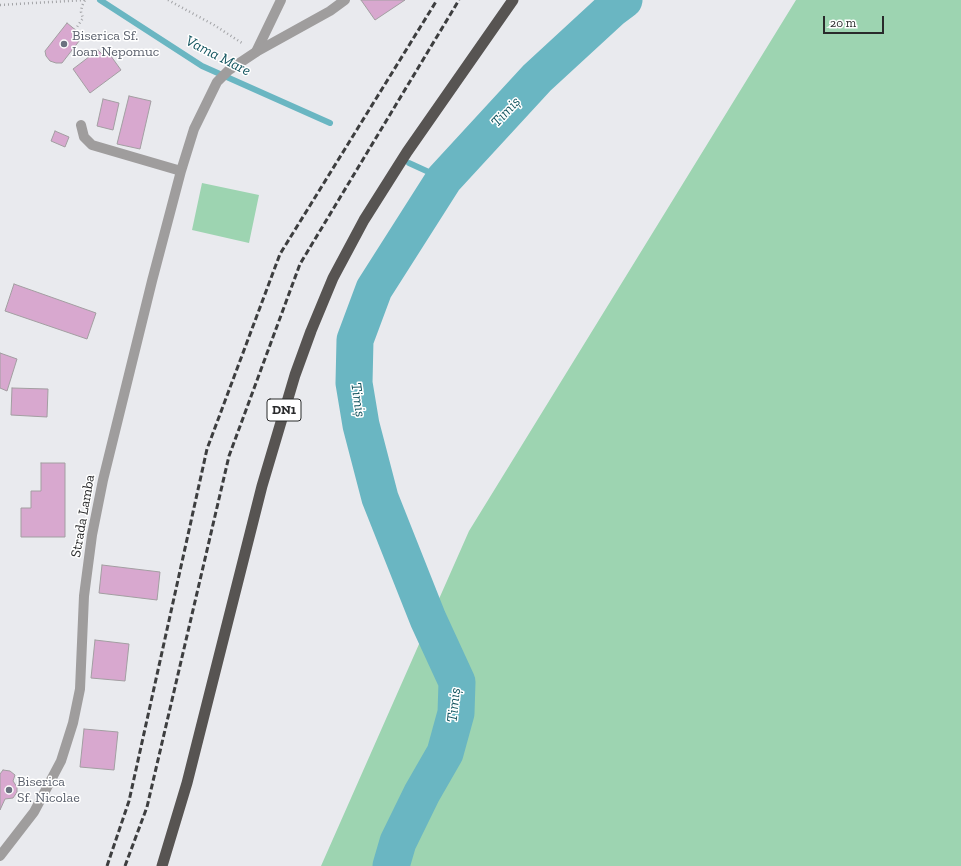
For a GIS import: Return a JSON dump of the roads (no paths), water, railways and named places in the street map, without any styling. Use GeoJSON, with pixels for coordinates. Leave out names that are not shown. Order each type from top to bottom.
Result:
{"type":"FeatureCollection","features":[{"type":"Feature","properties":{"kind":"highway","name":"DN1"},"geometry":{"type":"LineString","coordinates":[[162,866],[188,775],[262,486],[294,375],[311,331],[333,278],[364,220],[407,152],[513,0]]}},
{"type":"Feature","properties":{"kind":"street"},"geometry":{"type":"LineString","coordinates":[[256,52],[281,0]]}},
{"type":"Feature","properties":{"kind":"street","name":"Strada Lamba"},"geometry":{"type":"LineString","coordinates":[[0,855],[34,812],[61,761],[73,723],[80,689],[84,596],[92,535],[108,457],[152,281],[194,128],[217,82],[229,70],[256,52],[330,11],[345,0]]}},
{"type":"Feature","properties":{"kind":"street"},"geometry":{"type":"LineString","coordinates":[[81,125],[84,137],[92,145],[181,171]]}},
{"type":"Feature","properties":{"kind":"waterway","name":"Vama Mare"},"geometry":{"type":"LineString","coordinates":[[100,0],[202,66],[330,123]]}},
{"type":"Feature","properties":{"kind":"waterway","name":"Timiș"},"geometry":{"type":"LineString","coordinates":[[391,866],[398,842],[422,793],[445,753],[456,713],[457,682],[428,619],[380,498],[361,425],[354,383],[355,340],[374,289],[444,179],[537,78],[612,9],[624,0]]}},
{"type":"Feature","properties":{"kind":"waterway","name":"Vama Mare"},"geometry":{"type":"LineString","coordinates":[[409,163],[444,179]]}},
{"type":"Feature","properties":{"kind":"railway"},"geometry":{"type":"LineString","coordinates":[[107,866],[129,801],[207,449],[280,254],[437,0]]}},
{"type":"Feature","properties":{"kind":"railway"},"geometry":{"type":"LineString","coordinates":[[125,866],[147,807],[229,456],[300,264],[459,0]]}},
{"type":"Feature","properties":{"kind":"place","name":"Biserica Sf. Ioan Nepomuc"},"geometry":{"type":"Point","coordinates":[64,44]}},
{"type":"Feature","properties":{"kind":"place","name":"Biserica Sf. Nicolae"},"geometry":{"type":"Point","coordinates":[9,790]}}]}
